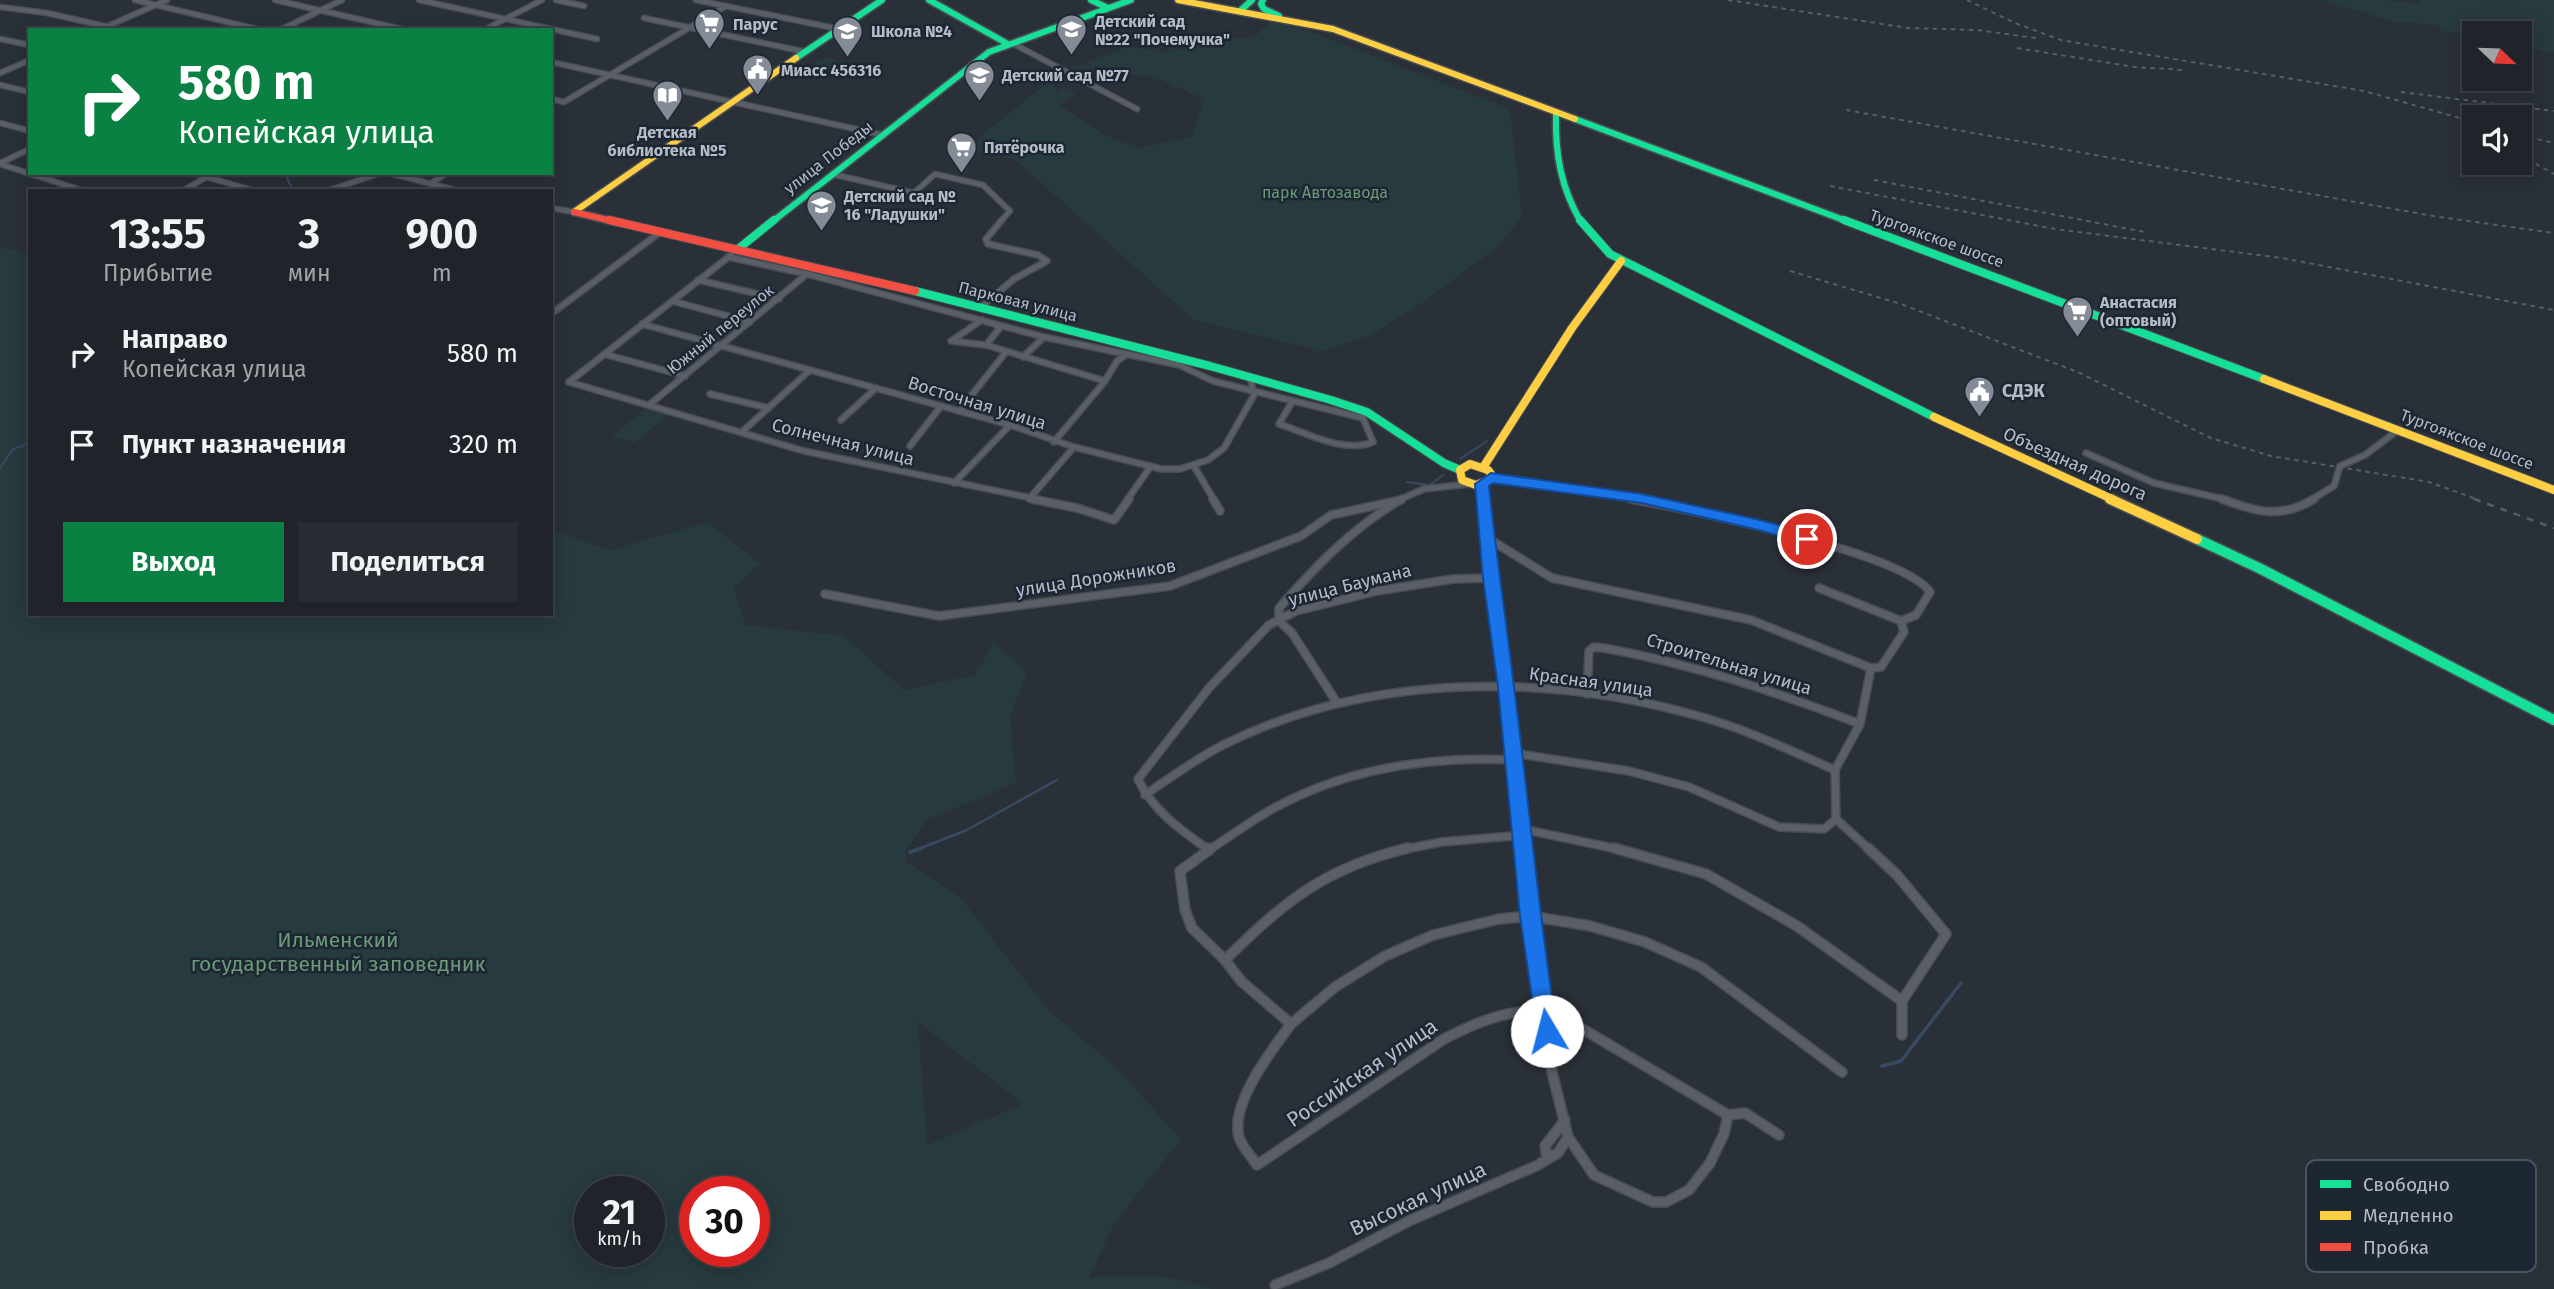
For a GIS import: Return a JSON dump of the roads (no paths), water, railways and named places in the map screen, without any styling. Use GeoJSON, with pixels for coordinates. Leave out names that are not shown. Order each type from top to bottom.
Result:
{"type":"FeatureCollection","features":[{"type":"Feature","properties":{"kind":"main road"},"geometry":{"type":"LineString","coordinates":[[574,212],[883,0]]}},
{"type":"Feature","properties":{"kind":"main road"},"geometry":{"type":"LineString","coordinates":[[929,0],[1010,44]]}},
{"type":"Feature","properties":{"kind":"main road"},"geometry":{"type":"LineString","coordinates":[[1091,0],[1108,8]]}},
{"type":"Feature","properties":{"kind":"main road","name":"улица Победы"},"geometry":{"type":"LineString","coordinates":[[737,249],[989,52],[1131,0]]}},
{"type":"Feature","properties":{"kind":"main road"},"geometry":{"type":"LineString","coordinates":[[1178,0],[1246,8],[1260,0],[1264,9],[1279,16]]}},
{"type":"Feature","properties":{"kind":"main road"},"geometry":{"type":"LineString","coordinates":[[1198,0],[1246,8]]}},
{"type":"Feature","properties":{"kind":"main road","name":"Тургоякское шоссе"},"geometry":{"type":"LineString","coordinates":[[1246,8],[1306,22]]}},
{"type":"Feature","properties":{"kind":"main road","name":"Тургоякское шоссе"},"geometry":{"type":"LineString","coordinates":[[1246,8],[1306,22],[1366,41],[2013,283],[2554,490]]}},
{"type":"Feature","properties":{"kind":"main road","name":"Объездная дорога"},"geometry":{"type":"LineString","coordinates":[[1556,114],[1553,156],[1577,218],[1592,241],[1621,261],[2006,451],[2178,529],[2356,617],[2554,720]]}},
{"type":"Feature","properties":{"kind":"main road","name":"Парковая улица"},"geometry":{"type":"LineString","coordinates":[[574,212],[659,233],[778,256],[1143,348],[1166,358],[1250,377],[1367,412],[1444,463],[1460,470]]}},
{"type":"Feature","properties":{"kind":"main road"},"geometry":{"type":"LineString","coordinates":[[1484,466],[1572,328],[1621,261]]}},
{"type":"Feature","properties":{"kind":"main road"},"geometry":{"type":"LineString","coordinates":[[1470,464],[1484,466],[1491,474],[1486,481],[1470,484],[1462,480],[1460,470],[1470,464]]}},
{"type":"Feature","properties":{"kind":"street"},"geometry":{"type":"LineString","coordinates":[[135,0],[253,28]]}},
{"type":"Feature","properties":{"kind":"street"},"geometry":{"type":"LineString","coordinates":[[103,28],[167,0]]}},
{"type":"Feature","properties":{"kind":"street"},"geometry":{"type":"LineString","coordinates":[[275,0],[397,28]]}},
{"type":"Feature","properties":{"kind":"street"},"geometry":{"type":"LineString","coordinates":[[284,28],[342,0]]}},
{"type":"Feature","properties":{"kind":"street"},"geometry":{"type":"LineString","coordinates":[[419,0],[546,28]]}},
{"type":"Feature","properties":{"kind":"street"},"geometry":{"type":"LineString","coordinates":[[488,28],[542,0]]}},
{"type":"Feature","properties":{"kind":"street"},"geometry":{"type":"LineString","coordinates":[[556,0],[584,6]]}},
{"type":"Feature","properties":{"kind":"street"},"geometry":{"type":"LineString","coordinates":[[696,0],[839,29]]}},
{"type":"Feature","properties":{"kind":"street"},"geometry":{"type":"LineString","coordinates":[[553,99],[564,102],[726,6]]}},
{"type":"Feature","properties":{"kind":"street"},"geometry":{"type":"LineString","coordinates":[[0,7],[47,13],[114,28]]}},
{"type":"Feature","properties":{"kind":"street"},"geometry":{"type":"LineString","coordinates":[[644,18],[806,52]]}},
{"type":"Feature","properties":{"kind":"street"},"geometry":{"type":"LineString","coordinates":[[553,29],[597,39]]}},
{"type":"Feature","properties":{"kind":"street"},"geometry":{"type":"LineString","coordinates":[[0,39],[28,45]]}},
{"type":"Feature","properties":{"kind":"street"},"geometry":{"type":"LineString","coordinates":[[1010,44],[1138,109]]}},
{"type":"Feature","properties":{"kind":"street"},"geometry":{"type":"LineString","coordinates":[[0,72],[28,61]]}},
{"type":"Feature","properties":{"kind":"street"},"geometry":{"type":"LineString","coordinates":[[553,62],[883,135]]}},
{"type":"Feature","properties":{"kind":"street"},"geometry":{"type":"LineString","coordinates":[[0,85],[28,92]]}},
{"type":"Feature","properties":{"kind":"street"},"geometry":{"type":"LineString","coordinates":[[0,123],[28,130]]}},
{"type":"Feature","properties":{"kind":"street"},"geometry":{"type":"LineString","coordinates":[[0,164],[28,150]]}},
{"type":"Feature","properties":{"kind":"street"},"geometry":{"type":"LineString","coordinates":[[0,164],[28,173]]}},
{"type":"Feature","properties":{"kind":"street"},"geometry":{"type":"LineString","coordinates":[[832,174],[914,193],[935,174],[983,185],[1010,211],[1010,215],[986,239],[988,244],[1038,256],[1047,261],[1013,279],[981,307]]}},
{"type":"Feature","properties":{"kind":"street"},"geometry":{"type":"LineString","coordinates":[[34,175],[78,189]]}},
{"type":"Feature","properties":{"kind":"street"},"geometry":{"type":"LineString","coordinates":[[200,175],[248,189]]}},
{"type":"Feature","properties":{"kind":"street"},"geometry":{"type":"LineString","coordinates":[[186,189],[211,175]]}},
{"type":"Feature","properties":{"kind":"street"},"geometry":{"type":"LineString","coordinates":[[333,189],[374,175]]}},
{"type":"Feature","properties":{"kind":"street"},"geometry":{"type":"LineString","coordinates":[[396,175],[450,189]]}},
{"type":"Feature","properties":{"kind":"street"},"geometry":{"type":"LineString","coordinates":[[430,184],[444,175]]}},
{"type":"Feature","properties":{"kind":"street","name":"Парковая улица"},"geometry":{"type":"LineString","coordinates":[[553,208],[574,212]]}},
{"type":"Feature","properties":{"kind":"street"},"geometry":{"type":"LineString","coordinates":[[553,312],[659,233]]}},
{"type":"Feature","properties":{"kind":"street","name":"улица Победы"},"geometry":{"type":"LineString","coordinates":[[569,382],[737,249]]}},
{"type":"Feature","properties":{"kind":"street"},"geometry":{"type":"LineString","coordinates":[[765,267],[778,256]]}},
{"type":"Feature","properties":{"kind":"street"},"geometry":{"type":"LineString","coordinates":[[728,257],[807,274],[1044,337],[1125,355],[1166,358],[1213,381],[1292,402],[1364,416],[1373,442],[1367,446],[1350,446],[1279,424],[1292,402]]}},
{"type":"Feature","properties":{"kind":"street","name":"Южный переулок"},"geometry":{"type":"LineString","coordinates":[[649,405],[807,274]]}},
{"type":"Feature","properties":{"kind":"street"},"geometry":{"type":"LineString","coordinates":[[698,280],[779,299]]}},
{"type":"Feature","properties":{"kind":"street"},"geometry":{"type":"LineString","coordinates":[[672,301],[750,321]]}},
{"type":"Feature","properties":{"kind":"street"},"geometry":{"type":"LineString","coordinates":[[982,320],[951,341],[986,345],[1105,381]]}},
{"type":"Feature","properties":{"kind":"street","name":"Восточная улица"},"geometry":{"type":"LineString","coordinates":[[642,324],[1010,425],[1054,442],[1171,470],[1194,466],[1224,448],[1254,395],[1250,377]]}},
{"type":"Feature","properties":{"kind":"street"},"geometry":{"type":"LineString","coordinates":[[986,345],[999,329],[996,325]]}},
{"type":"Feature","properties":{"kind":"street"},"geometry":{"type":"LineString","coordinates":[[1023,357],[1044,337]]}},
{"type":"Feature","properties":{"kind":"street"},"geometry":{"type":"LineString","coordinates":[[1054,442],[1105,381],[1117,361],[1143,348]]}},
{"type":"Feature","properties":{"kind":"street"},"geometry":{"type":"LineString","coordinates":[[959,411],[1006,352]]}},
{"type":"Feature","properties":{"kind":"street"},"geometry":{"type":"LineString","coordinates":[[604,354],[685,376]]}},
{"type":"Feature","properties":{"kind":"street"},"geometry":{"type":"LineString","coordinates":[[743,430],[810,370]]}},
{"type":"Feature","properties":{"kind":"street","name":"Солнечная улица"},"geometry":{"type":"LineString","coordinates":[[569,382],[692,420],[743,430],[804,451],[1077,508],[1114,520],[1151,466]]}},
{"type":"Feature","properties":{"kind":"street"},"geometry":{"type":"LineString","coordinates":[[841,420],[876,388]]}},
{"type":"Feature","properties":{"kind":"street"},"geometry":{"type":"LineString","coordinates":[[710,394],[769,408]]}},
{"type":"Feature","properties":{"kind":"street"},"geometry":{"type":"LineString","coordinates":[[910,446],[941,406]]}},
{"type":"Feature","properties":{"kind":"street"},"geometry":{"type":"LineString","coordinates":[[954,483],[1010,425]]}},
{"type":"Feature","properties":{"kind":"street"},"geometry":{"type":"LineString","coordinates":[[2086,453],[2154,483],[2214,496],[2259,512],[2275,512],[2307,503],[2334,486],[2340,466],[2365,455],[2398,430]]}},
{"type":"Feature","properties":{"kind":"street"},"geometry":{"type":"LineString","coordinates":[[1029,499],[1074,447]]}},
{"type":"Feature","properties":{"kind":"street"},"geometry":{"type":"LineString","coordinates":[[1194,466],[1220,510]]}},
{"type":"Feature","properties":{"kind":"street"},"geometry":{"type":"LineString","coordinates":[[1728,1115],[1724,1134],[1710,1163],[1689,1191],[1666,1202],[1653,1202],[1594,1175],[1568,1137],[1552,1072],[1530,916],[1506,687],[1490,578],[1486,537],[1486,481],[1615,494],[1708,512],[1813,541],[1879,563],[1921,580],[1930,592],[1911,621],[1901,621],[1819,588]]}},
{"type":"Feature","properties":{"kind":"street"},"geometry":{"type":"LineString","coordinates":[[1337,703],[1292,633],[1279,621],[1279,608],[1304,579],[1377,516],[1401,500],[1412,493],[1434,487],[1470,484]]}},
{"type":"Feature","properties":{"kind":"street","name":"улица Дорожников"},"geometry":{"type":"LineString","coordinates":[[825,594],[939,616],[1170,586],[1301,536],[1331,515],[1401,500]]}},
{"type":"Feature","properties":{"kind":"street"},"geometry":{"type":"LineString","coordinates":[[1486,537],[1552,578],[1751,620],[1871,668],[1881,667],[1904,632],[1901,621]]}},
{"type":"Feature","properties":{"kind":"street","name":"улица Баумана"},"geometry":{"type":"LineString","coordinates":[[1144,795],[1138,779],[1150,761],[1209,688],[1269,625],[1296,611],[1389,589],[1453,579],[1490,578]]}},
{"type":"Feature","properties":{"kind":"street","name":"Строительная улица"},"geometry":{"type":"LineString","coordinates":[[1587,694],[1589,651],[1594,647],[1604,648],[1677,661],[1778,691],[1860,724]]}},
{"type":"Feature","properties":{"kind":"street"},"geometry":{"type":"LineString","coordinates":[[1871,668],[1860,724],[1835,770],[1836,819],[1897,875],[1946,934],[1902,1001],[1902,1035]]}},
{"type":"Feature","properties":{"kind":"street","name":"Красная улица"},"geometry":{"type":"LineString","coordinates":[[1144,795],[1233,740],[1277,722],[1337,703],[1401,692],[1506,687],[1587,694],[1664,707],[1705,718],[1769,741],[1835,770]]}},
{"type":"Feature","properties":{"kind":"street"},"geometry":{"type":"LineString","coordinates":[[1836,819],[1824,829],[1779,827],[1740,807],[1677,784],[1629,771],[1513,756],[1419,760],[1335,782],[1277,807],[1180,871],[1185,910],[1192,928],[1225,960],[1241,981],[1291,1024],[1335,987],[1433,935],[1499,919],[1530,916],[1590,926],[1645,942],[1701,967],[1842,1072]]}},
{"type":"Feature","properties":{"kind":"street"},"geometry":{"type":"LineString","coordinates":[[1144,795],[1183,834],[1209,850]]}},
{"type":"Feature","properties":{"kind":"street"},"geometry":{"type":"LineString","coordinates":[[1225,960],[1276,911],[1313,883],[1345,868],[1387,852],[1431,842],[1522,832],[1640,854],[1706,874],[1797,926],[1902,1001]]}},
{"type":"Feature","properties":{"kind":"street"},"geometry":{"type":"LineString","coordinates":[[1544,1011],[1559,1015],[1728,1115],[1745,1112],[1780,1135]]}},
{"type":"Feature","properties":{"kind":"street","name":"Российская улица"},"geometry":{"type":"LineString","coordinates":[[1291,1024],[1265,1062],[1239,1116],[1239,1136],[1257,1165],[1342,1109],[1400,1065],[1459,1029],[1505,1016],[1544,1011]]}},
{"type":"Feature","properties":{"kind":"street"},"geometry":{"type":"LineString","coordinates":[[1553,1156],[1546,1153],[1545,1146],[1565,1120]]}},
{"type":"Feature","properties":{"kind":"street","name":"Высокая улица"},"geometry":{"type":"LineString","coordinates":[[1275,1284],[1329,1263],[1411,1220],[1536,1167],[1562,1149],[1568,1137]]}},
{"type":"Feature","properties":{"kind":"waterway"},"geometry":{"type":"LineString","coordinates":[[286,175],[292,189]]}},
{"type":"Feature","properties":{"kind":"waterway"},"geometry":{"type":"LineString","coordinates":[[1460,459],[1487,441]]}},
{"type":"Feature","properties":{"kind":"waterway"},"geometry":{"type":"LineString","coordinates":[[0,468],[13,449],[28,444]]}},
{"type":"Feature","properties":{"kind":"waterway"},"geometry":{"type":"LineString","coordinates":[[1407,482],[1430,485],[1443,475]]}},
{"type":"Feature","properties":{"kind":"waterway"},"geometry":{"type":"LineString","coordinates":[[916,850],[967,830],[1057,780]]}},
{"type":"Feature","properties":{"kind":"waterway"},"geometry":{"type":"LineString","coordinates":[[916,850],[922,848]]}},
{"type":"Feature","properties":{"kind":"waterway"},"geometry":{"type":"LineString","coordinates":[[910,852],[916,850]]}},
{"type":"Feature","properties":{"kind":"waterway"},"geometry":{"type":"LineString","coordinates":[[1882,1066],[1901,1061],[1961,983]]}},
{"type":"Feature","properties":{"kind":"railway"},"geometry":{"type":"LineString","coordinates":[[1728,0],[1908,28],[1977,30],[2036,38]]}},
{"type":"Feature","properties":{"kind":"railway"},"geometry":{"type":"LineString","coordinates":[[1967,0],[2015,23],[2061,40],[2364,91],[2462,119]]}},
{"type":"Feature","properties":{"kind":"railway"},"geometry":{"type":"LineString","coordinates":[[2017,48],[2135,67],[2183,70]]}},
{"type":"Feature","properties":{"kind":"railway"},"geometry":{"type":"LineString","coordinates":[[2401,92],[2554,111]]}},
{"type":"Feature","properties":{"kind":"railway"},"geometry":{"type":"LineString","coordinates":[[1846,110],[2433,216],[2554,233]]}},
{"type":"Feature","properties":{"kind":"railway"},"geometry":{"type":"LineString","coordinates":[[2532,138],[2554,143]]}},
{"type":"Feature","properties":{"kind":"railway"},"geometry":{"type":"LineString","coordinates":[[2532,162],[2554,174]]}},
{"type":"Feature","properties":{"kind":"railway"},"geometry":{"type":"LineString","coordinates":[[1874,180],[2145,232]]}},
{"type":"Feature","properties":{"kind":"railway"},"geometry":{"type":"LineString","coordinates":[[1830,186],[2055,229],[2282,258],[2554,310]]}},
{"type":"Feature","properties":{"kind":"railway"},"geometry":{"type":"LineString","coordinates":[[1790,271],[1901,304],[2080,373],[2211,438],[2271,456],[2429,482],[2479,500]]}},
{"type":"Feature","properties":{"kind":"railway"},"geometry":{"type":"LineString","coordinates":[[2474,499],[2554,528]]}},
{"type":"Feature","properties":{"kind":"place","name":"Парус"},"geometry":{"type":"Point","coordinates":[710,51]}},
{"type":"Feature","properties":{"kind":"place","name":"Детский сад №22 \"Почемучка\""},"geometry":{"type":"Point","coordinates":[1072,57]}},
{"type":"Feature","properties":{"kind":"place","name":"Школа №4"},"geometry":{"type":"Point","coordinates":[848,58]}},
{"type":"Feature","properties":{"kind":"place","name":"Миасс 456316"},"geometry":{"type":"Point","coordinates":[758,97]}},
{"type":"Feature","properties":{"kind":"place","name":"Детский сад №77"},"geometry":{"type":"Point","coordinates":[979,102]}},
{"type":"Feature","properties":{"kind":"place","name":"Детская библиотека №5"},"geometry":{"type":"Point","coordinates":[667,122]}},
{"type":"Feature","properties":{"kind":"place","name":"Пятёрочка"},"geometry":{"type":"Point","coordinates":[961,174]}},
{"type":"Feature","properties":{"kind":"place","name":"Детский сад № 16 \"Ладушки\""},"geometry":{"type":"Point","coordinates":[821,232]}},
{"type":"Feature","properties":{"kind":"place","name":"Анастасия (оптовый)"},"geometry":{"type":"Point","coordinates":[2077,338]}},
{"type":"Feature","properties":{"kind":"place","name":"СДЭК"},"geometry":{"type":"Point","coordinates":[1979,418]}},
{"type":"Feature","properties":{"kind":"park label","name":"парк Автозавода"},"geometry":{"type":"Point","coordinates":[1325,192]}},
{"type":"Feature","properties":{"kind":"park label","name":"Ильменский государственный заповедник"},"geometry":{"type":"Point","coordinates":[338,952]}}]}
